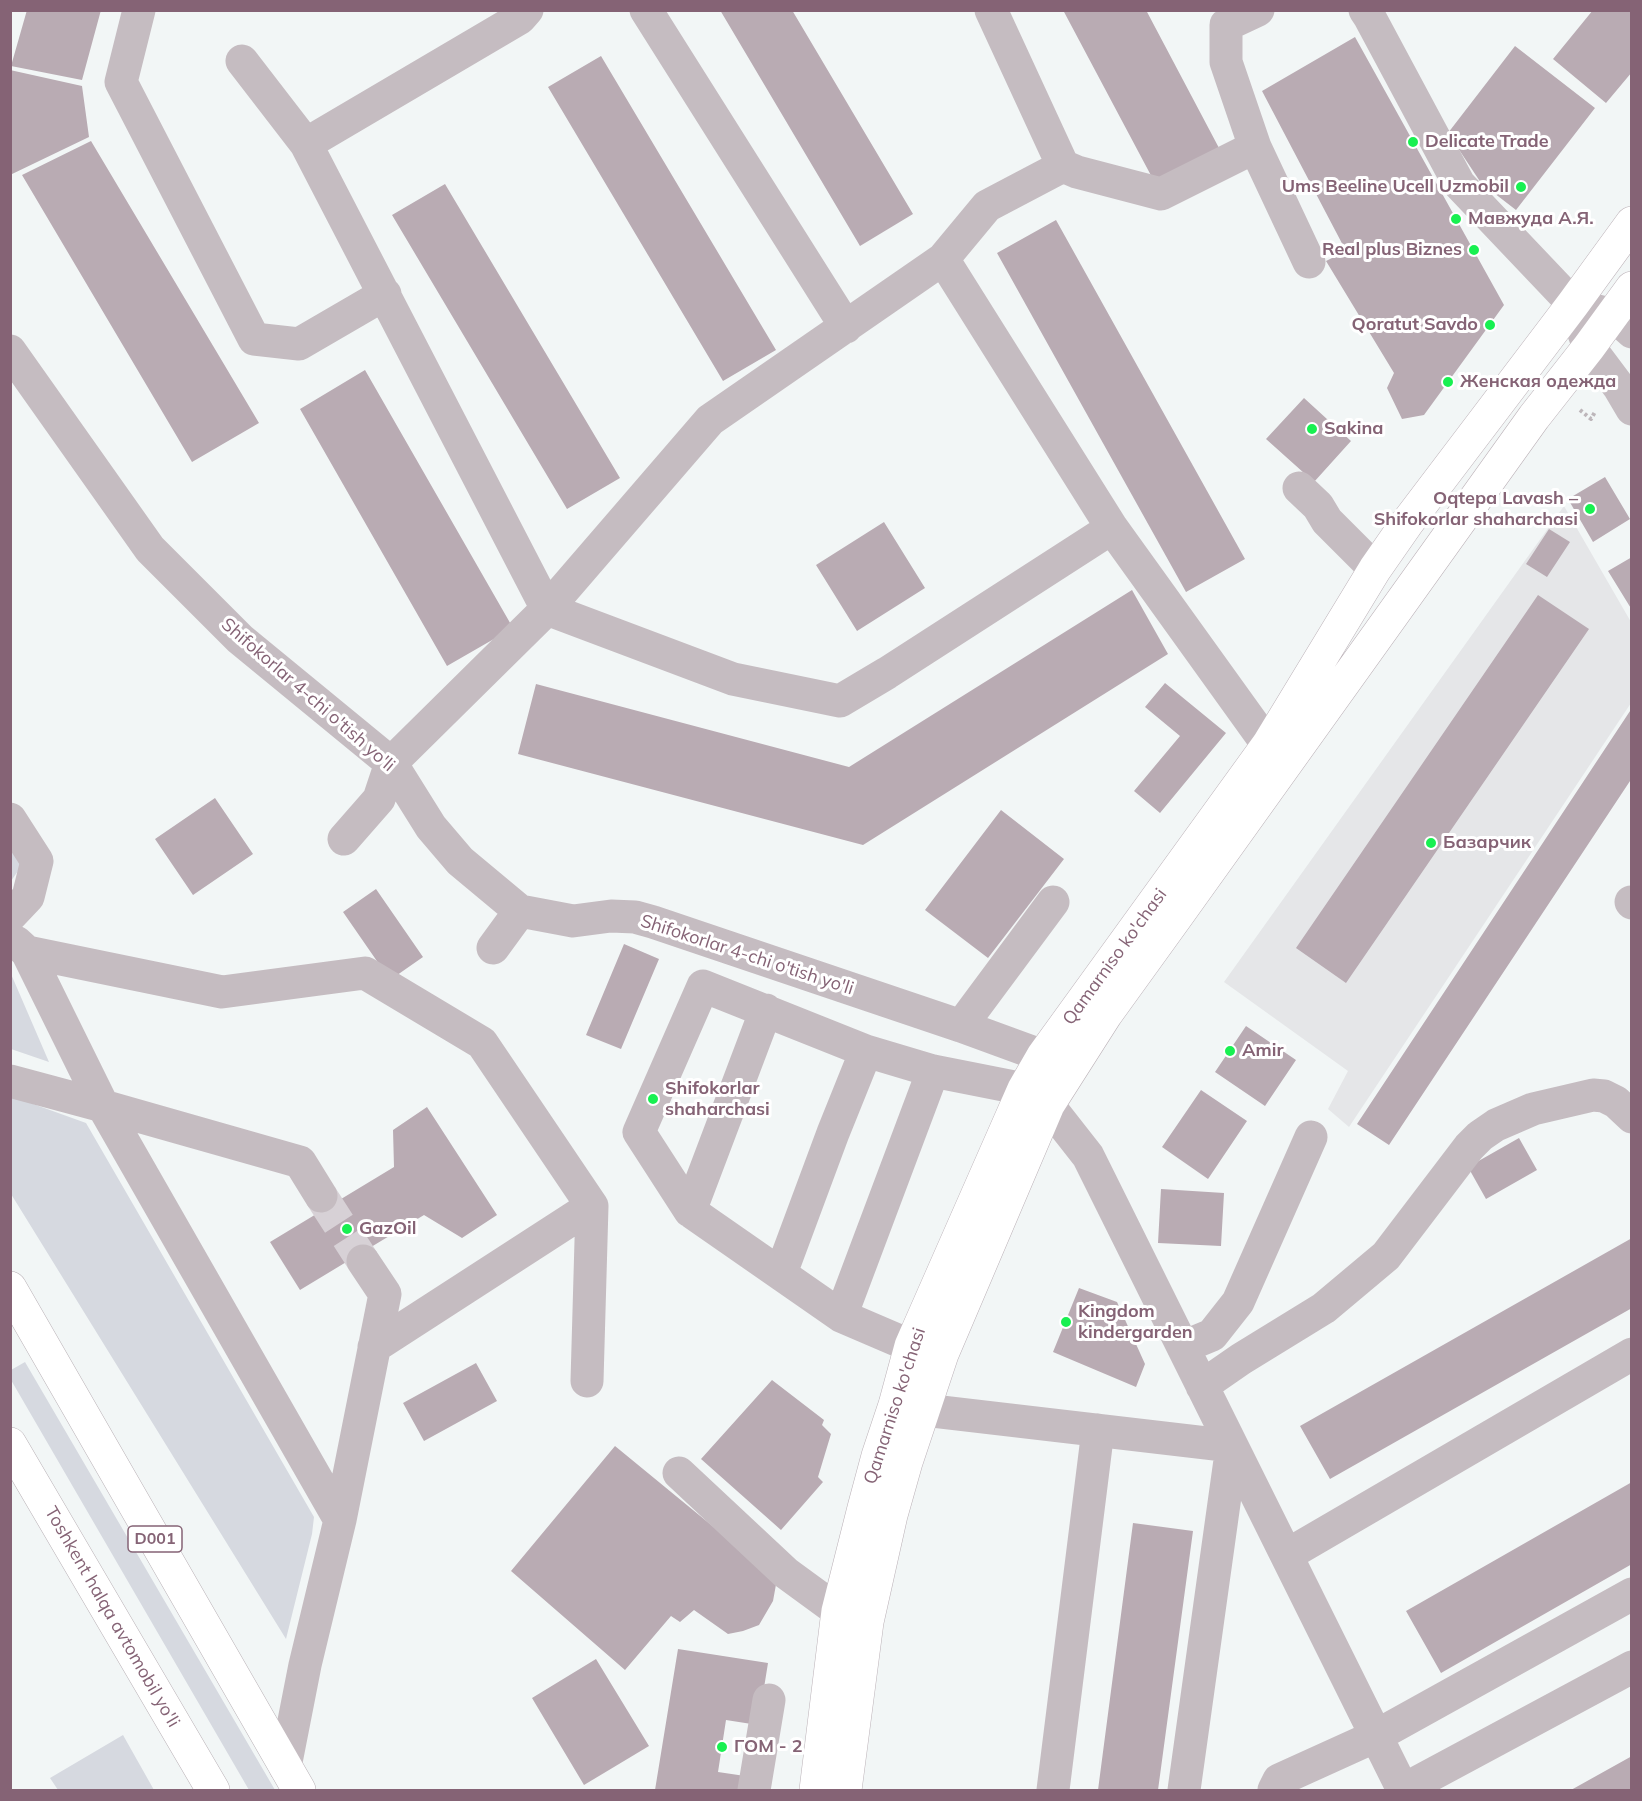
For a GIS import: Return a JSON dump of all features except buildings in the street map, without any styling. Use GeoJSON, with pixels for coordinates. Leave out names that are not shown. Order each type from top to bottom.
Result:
{"type":"FeatureCollection","features":[{"type":"Feature","properties":{"kind":"main road","name":"Qamarniso ko'chasi"},"geometry":{"type":"LineString","coordinates":[[816,1791],[838,1611],[864,1508],[895,1405],[926,1350],[1036,1097],[1268,745],[1375,569],[1407,523],[1632,224]]}},
{"type":"Feature","properties":{"kind":"main road","name":"Qamarniso ko'chasi"},"geometry":{"type":"LineString","coordinates":[[1057,1063],[1106,1014],[1533,417],[1589,347],[1622,323],[1632,288]]}},
{"type":"Feature","properties":{"kind":"main road","name":"D001"},"geometry":{"type":"LineString","coordinates":[[10,1288],[19,1321],[292,1779]]}},
{"type":"Feature","properties":{"kind":"main road","name":"Qamarniso ko'chasi"},"geometry":{"type":"LineString","coordinates":[[845,1791],[867,1622],[891,1515],[924,1410],[926,1350]]}},
{"type":"Feature","properties":{"kind":"main road","name":"Toshkent halqa avtomobil yo'li"},"geometry":{"type":"LineString","coordinates":[[10,1443],[213,1791]]}},
{"type":"Feature","properties":{"kind":"street"},"geometry":{"type":"LineString","coordinates":[[139,10],[121,82],[254,339],[299,344],[385,294]]}},
{"type":"Feature","properties":{"kind":"street"},"geometry":{"type":"LineString","coordinates":[[306,144],[520,18],[527,10]]}},
{"type":"Feature","properties":{"kind":"street"},"geometry":{"type":"LineString","coordinates":[[646,10],[846,327]]}},
{"type":"Feature","properties":{"kind":"street"},"geometry":{"type":"LineString","coordinates":[[991,10],[1063,166],[1077,172],[1161,194],[1255,147]]}},
{"type":"Feature","properties":{"kind":"street"},"geometry":{"type":"LineString","coordinates":[[1258,10],[1222,18],[1226,62],[1255,147],[1310,262]]}},
{"type":"Feature","properties":{"kind":"street"},"geometry":{"type":"LineString","coordinates":[[1371,12],[1459,184],[1573,304],[1589,347],[1619,387],[1632,409]]}},
{"type":"Feature","properties":{"kind":"street"},"geometry":{"type":"LineString","coordinates":[[242,61],[306,144],[547,609],[733,679],[840,701],[1112,528]]}},
{"type":"Feature","properties":{"kind":"street"},"geometry":{"type":"LineString","coordinates":[[344,839],[379,799],[391,763],[547,609],[710,420],[943,259],[987,206],[1063,166]]}},
{"type":"Feature","properties":{"kind":"street"},"geometry":{"type":"LineString","coordinates":[[943,259],[1112,528],[1268,745]]}},
{"type":"Feature","properties":{"kind":"street"},"geometry":{"type":"LineString","coordinates":[[1573,304],[1622,323]]}},
{"type":"Feature","properties":{"kind":"street","name":"Shifokorlar 4-chi o'tish yo'li"},"geometry":{"type":"LineString","coordinates":[[10,351],[150,549],[240,639],[391,763],[431,827],[460,861],[520,911],[573,921],[611,916],[635,917],[653,922],[960,1026],[1057,1063]]}},
{"type":"Feature","properties":{"kind":"street"},"geometry":{"type":"LineString","coordinates":[[1299,488],[1318,506],[1327,521],[1375,569]]}},
{"type":"Feature","properties":{"kind":"street"},"geometry":{"type":"LineString","coordinates":[[10,819],[37,861],[28,897],[10,916]]}},
{"type":"Feature","properties":{"kind":"street"},"geometry":{"type":"LineString","coordinates":[[960,1026],[1053,902]]}},
{"type":"Feature","properties":{"kind":"street"},"geometry":{"type":"LineString","coordinates":[[493,948],[520,911]]}},
{"type":"Feature","properties":{"kind":"street"},"geometry":{"type":"LineString","coordinates":[[19,945],[103,1106],[340,1520]]}},
{"type":"Feature","properties":{"kind":"street"},"geometry":{"type":"LineString","coordinates":[[19,945],[222,992],[365,973],[482,1043],[592,1206],[587,1381]]}},
{"type":"Feature","properties":{"kind":"street"},"geometry":{"type":"LineString","coordinates":[[926,1350],[841,1316],[690,1211],[639,1132],[703,986],[866,1051],[933,1071],[1036,1097],[1088,1156],[1403,1790],[1632,1667]]}},
{"type":"Feature","properties":{"kind":"street"},"geometry":{"type":"LineString","coordinates":[[690,1211],[766,1010]]}},
{"type":"Feature","properties":{"kind":"street"},"geometry":{"type":"LineString","coordinates":[[781,1273],[833,1132],[866,1051]]}},
{"type":"Feature","properties":{"kind":"street"},"geometry":{"type":"LineString","coordinates":[[841,1316],[933,1071]]}},
{"type":"Feature","properties":{"kind":"street"},"geometry":{"type":"LineString","coordinates":[[10,1081],[300,1162],[321,1196]]}},
{"type":"Feature","properties":{"kind":"street"},"geometry":{"type":"LineString","coordinates":[[1202,1386],[1324,1308],[1386,1256],[1469,1147],[1496,1125],[1533,1109],[1593,1095],[1604,1096],[1616,1102],[1632,1117]]}},
{"type":"Feature","properties":{"kind":"street"},"geometry":{"type":"LineString","coordinates":[[1183,1347],[1212,1335],[1238,1302],[1311,1137]]}},
{"type":"Feature","properties":{"kind":"street"},"geometry":{"type":"LineString","coordinates":[[374,1347],[592,1206]]}},
{"type":"Feature","properties":{"kind":"street"},"geometry":{"type":"LineString","coordinates":[[292,1779],[305,1665],[340,1520],[385,1294],[363,1261]]}},
{"type":"Feature","properties":{"kind":"street"},"geometry":{"type":"LineString","coordinates":[[1287,1555],[1631,1355]]}},
{"type":"Feature","properties":{"kind":"street"},"geometry":{"type":"LineString","coordinates":[[924,1410],[1232,1446]]}},
{"type":"Feature","properties":{"kind":"street"},"geometry":{"type":"LineString","coordinates":[[1053,1791],[1098,1430]]}},
{"type":"Feature","properties":{"kind":"street"},"geometry":{"type":"LineString","coordinates":[[1184,1791],[1232,1446]]}},
{"type":"Feature","properties":{"kind":"street"},"geometry":{"type":"LineString","coordinates":[[680,1473],[786,1573],[838,1611]]}},
{"type":"Feature","properties":{"kind":"street"},"geometry":{"type":"LineString","coordinates":[[1274,1791],[1279,1780],[1376,1736],[1632,1594]]}},
{"type":"Feature","properties":{"kind":"street"},"geometry":{"type":"LineString","coordinates":[[754,1791],[769,1700]]}},
{"type":"Feature","properties":{"kind":"shaded area","name":"Базарчик"},"geometry":{"type":"Polygon","coordinates":[[[1564,506],[1631,622],[1631,703],[1349,1127],[1328,1109],[1348,1071],[1224,982],[1564,506]]]}},
{"type":"Feature","properties":{"kind":"shaded area"},"geometry":{"type":"Polygon","coordinates":[[[11,839],[25,861],[11,881],[11,839]]]}},
{"type":"Feature","properties":{"kind":"shaded area"},"geometry":{"type":"Polygon","coordinates":[[[11,974],[49,1062],[11,1049],[11,974]]]}},
{"type":"Feature","properties":{"kind":"shaded area"},"geometry":{"type":"Polygon","coordinates":[[[11,1096],[86,1123],[314,1517],[312,1534],[286,1639],[11,1194],[11,1096]]]}},
{"type":"Feature","properties":{"kind":"shaded area"},"geometry":{"type":"Polygon","coordinates":[[[25,1362],[275,1790],[249,1790],[11,1380],[11,1370],[25,1362]]]}},
{"type":"Feature","properties":{"kind":"shaded area"},"geometry":{"type":"Polygon","coordinates":[[[123,1735],[154,1790],[58,1790],[50,1778],[123,1735]]]}},
{"type":"Feature","properties":{"kind":"tunnel"},"geometry":{"type":"LineString","coordinates":[[321,1196],[363,1261]]}},
{"type":"Feature","properties":{"kind":"place","name":"Delicate Trade"},"geometry":{"type":"Point","coordinates":[1413,142]}},
{"type":"Feature","properties":{"kind":"place","name":"Ums Beeline Ucell Uzmobil"},"geometry":{"type":"Point","coordinates":[1521,187]}},
{"type":"Feature","properties":{"kind":"place","name":"Мавжуда А.Я."},"geometry":{"type":"Point","coordinates":[1456,219]}},
{"type":"Feature","properties":{"kind":"place","name":"Real plus Biznes"},"geometry":{"type":"Point","coordinates":[1474,250]}},
{"type":"Feature","properties":{"kind":"place","name":"Qoratut Savdo"},"geometry":{"type":"Point","coordinates":[1490,325]}},
{"type":"Feature","properties":{"kind":"place","name":"Женская одежда"},"geometry":{"type":"Point","coordinates":[1448,382]}},
{"type":"Feature","properties":{"kind":"place","name":"Sakina"},"geometry":{"type":"Point","coordinates":[1312,429]}},
{"type":"Feature","properties":{"kind":"place","name":"Oqtepa Lavash – Shifokorlar shaharchasi"},"geometry":{"type":"Point","coordinates":[1590,509]}},
{"type":"Feature","properties":{"kind":"place","name":"Базарчик"},"geometry":{"type":"Point","coordinates":[1431,843]}},
{"type":"Feature","properties":{"kind":"place","name":"Amir"},"geometry":{"type":"Point","coordinates":[1230,1051]}},
{"type":"Feature","properties":{"kind":"place","name":"Shifokorlar shaharchasi"},"geometry":{"type":"Point","coordinates":[653,1099]}},
{"type":"Feature","properties":{"kind":"place","name":"GazOil"},"geometry":{"type":"Point","coordinates":[347,1229]}},
{"type":"Feature","properties":{"kind":"place","name":"Kingdom kindergarden"},"geometry":{"type":"Point","coordinates":[1066,1322]}},
{"type":"Feature","properties":{"kind":"place","name":"ГОМ - 2"},"geometry":{"type":"Point","coordinates":[722,1747]}}]}
